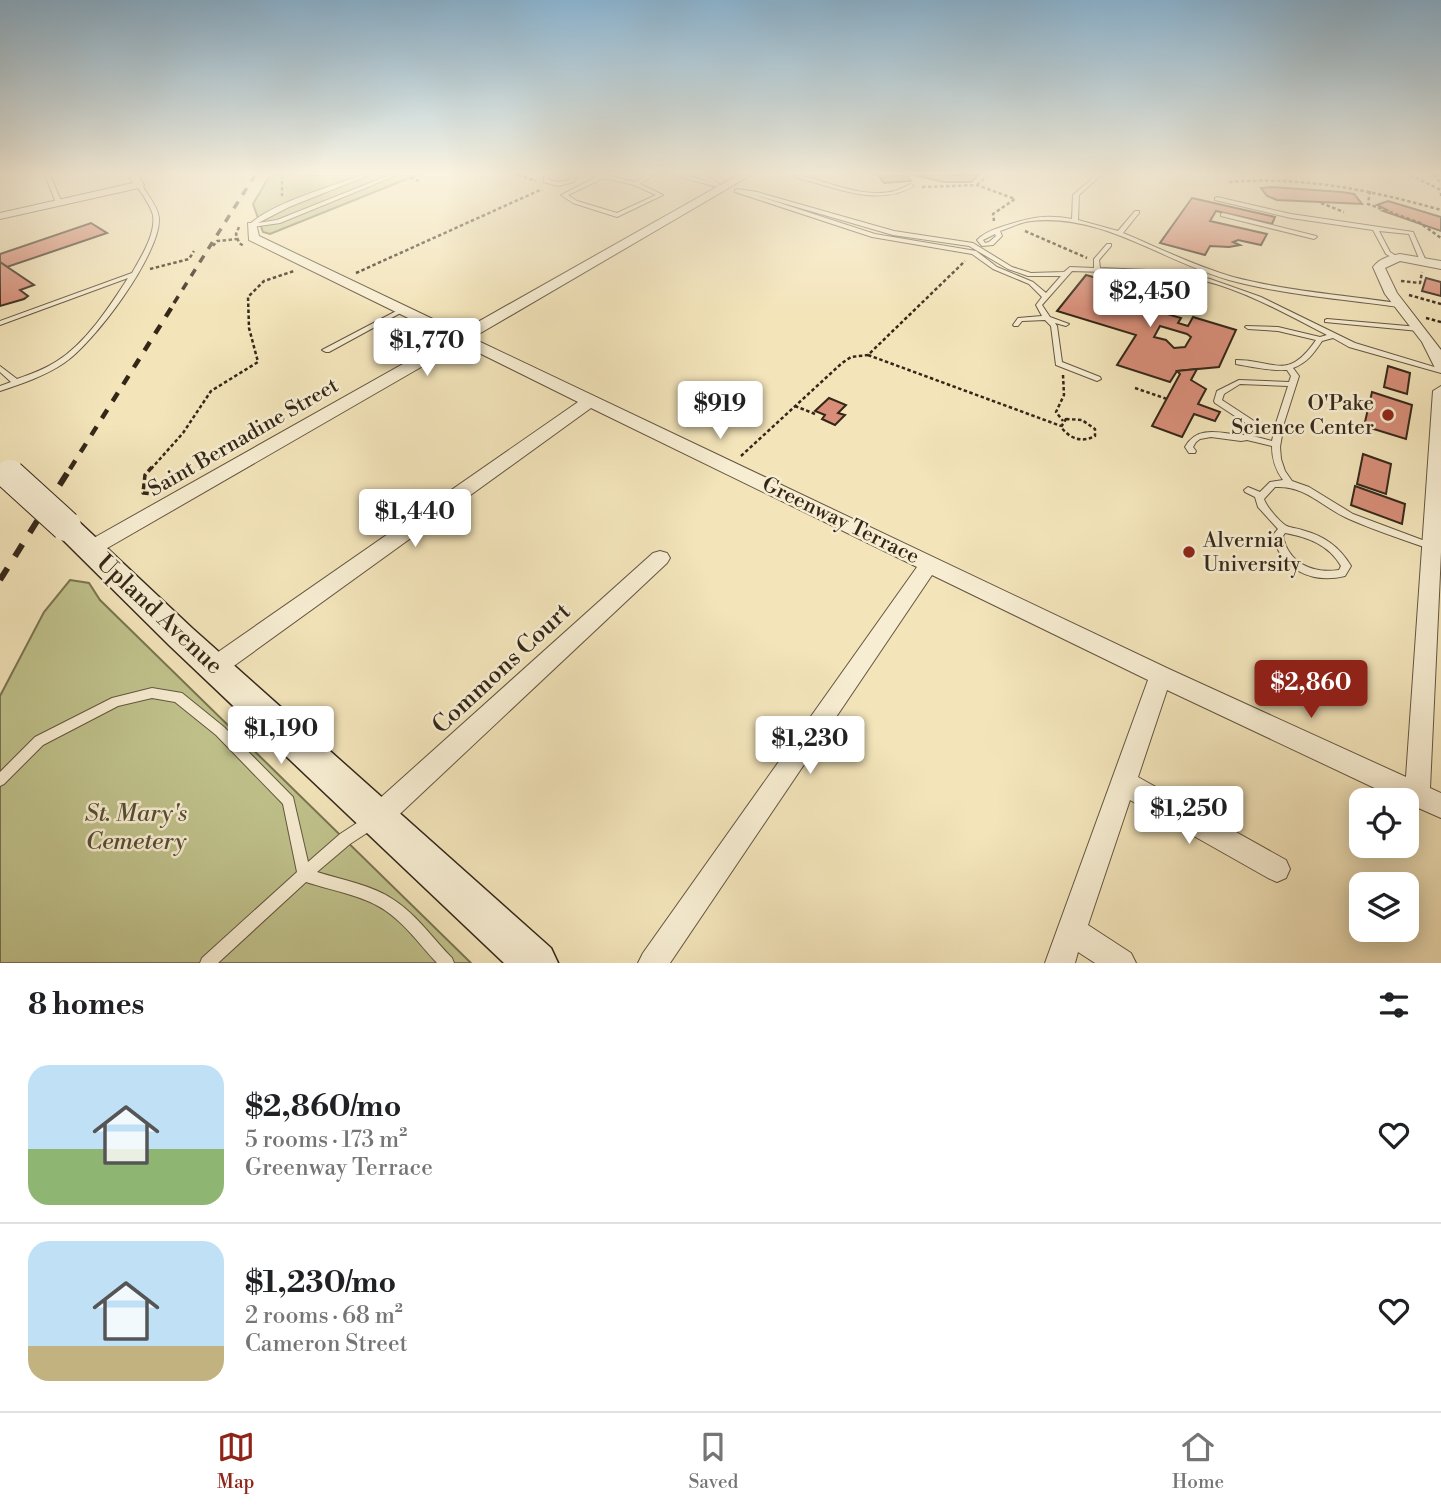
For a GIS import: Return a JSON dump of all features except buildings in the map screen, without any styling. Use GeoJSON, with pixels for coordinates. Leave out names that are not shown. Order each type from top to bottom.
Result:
{"type":"FeatureCollection","features":[{"type":"Feature","properties":{"kind":"street","name":"Saint Bernadine Street"},"geometry":{"type":"LineString","coordinates":[[78,538],[180,498],[670,220]]}},
{"type":"Feature","properties":{"kind":"street","name":"Greenway Terrace"},"geometry":{"type":"LineString","coordinates":[[252,225],[253,238],[1161,676],[1404,788]]}},
{"type":"Feature","properties":{"kind":"street"},"geometry":{"type":"LineString","coordinates":[[1441,265],[1398,259],[1389,260],[1380,267],[1398,305],[1435,347],[1441,369]]}},
{"type":"Feature","properties":{"kind":"street"},"geometry":{"type":"LineString","coordinates":[[1417,788],[1441,391]]}},
{"type":"Feature","properties":{"kind":"street"},"geometry":{"type":"LineString","coordinates":[[216,666],[591,400]]}},
{"type":"Feature","properties":{"kind":"street","name":"Upland Avenue"},"geometry":{"type":"LineString","coordinates":[[3,474],[78,538],[163,621],[216,666],[536,963]]}},
{"type":"Feature","properties":{"kind":"street","name":"Commons Court"},"geometry":{"type":"LineString","coordinates":[[378,817],[660,558]]}},
{"type":"Feature","properties":{"kind":"street"},"geometry":{"type":"LineString","coordinates":[[653,963],[930,563]]}},
{"type":"Feature","properties":{"kind":"street"},"geometry":{"type":"LineString","coordinates":[[1060,963],[1161,676]]}},
{"type":"Feature","properties":{"kind":"street"},"geometry":{"type":"LineString","coordinates":[[1124,783],[1277,869]]}},
{"type":"Feature","properties":{"kind":"street","name":"Greenway Terrace"},"geometry":{"type":"LineString","coordinates":[[1419,795],[1441,806]]}},
{"type":"Feature","properties":{"kind":"street"},"geometry":{"type":"LineString","coordinates":[[1072,931],[1121,963]]}},
{"type":"Feature","properties":{"kind":"lane"},"geometry":{"type":"LineString","coordinates":[[0,389],[72,354],[148,253],[156,220]]}},
{"type":"Feature","properties":{"kind":"lane"},"geometry":{"type":"LineString","coordinates":[[252,225],[256,220]]}},
{"type":"Feature","properties":{"kind":"lane"},"geometry":{"type":"LineString","coordinates":[[252,225],[283,220]]}},
{"type":"Feature","properties":{"kind":"lane"},"geometry":{"type":"LineString","coordinates":[[824,220],[874,236],[974,252],[995,268],[1028,277],[1066,274]]}},
{"type":"Feature","properties":{"kind":"lane"},"geometry":{"type":"LineString","coordinates":[[848,220],[893,233],[982,246],[991,244],[999,236],[996,231],[1005,225],[1044,220],[1075,221],[1119,234],[1195,267],[1230,278],[1398,305]]}},
{"type":"Feature","properties":{"kind":"lane"},"geometry":{"type":"LineString","coordinates":[[1119,234],[1131,220]]}},
{"type":"Feature","properties":{"kind":"lane"},"geometry":{"type":"LineString","coordinates":[[1243,220],[1314,237]]}},
{"type":"Feature","properties":{"kind":"lane"},"geometry":{"type":"LineString","coordinates":[[1284,230],[1289,220]]}},
{"type":"Feature","properties":{"kind":"lane"},"geometry":{"type":"LineString","coordinates":[[1316,220],[1411,233],[1423,261]]}},
{"type":"Feature","properties":{"kind":"lane"},"geometry":{"type":"LineString","coordinates":[[1375,229],[1388,253],[1398,259]]}},
{"type":"Feature","properties":{"kind":"lane"},"geometry":{"type":"LineString","coordinates":[[1096,264],[1109,245]]}},
{"type":"Feature","properties":{"kind":"lane"},"geometry":{"type":"LineString","coordinates":[[974,252],[982,246]]}},
{"type":"Feature","properties":{"kind":"lane"},"geometry":{"type":"LineString","coordinates":[[982,246],[1010,268],[1028,277],[1045,298]]}},
{"type":"Feature","properties":{"kind":"lane"},"geometry":{"type":"LineString","coordinates":[[1097,379],[1068,369],[1057,359],[1054,326],[1039,308],[1073,267],[1096,264],[1182,275],[1227,286],[1259,298],[1364,349],[1441,369]]}},
{"type":"Feature","properties":{"kind":"lane"},"geometry":{"type":"LineString","coordinates":[[0,323],[136,272]]}},
{"type":"Feature","properties":{"kind":"lane"},"geometry":{"type":"LineString","coordinates":[[326,350],[404,309]]}},
{"type":"Feature","properties":{"kind":"lane"},"geometry":{"type":"LineString","coordinates":[[1016,325],[1023,317],[1047,318],[1066,324]]}},
{"type":"Feature","properties":{"kind":"lane"},"geometry":{"type":"LineString","coordinates":[[1327,321],[1419,329]]}},
{"type":"Feature","properties":{"kind":"lane"},"geometry":{"type":"LineString","coordinates":[[1248,327],[1278,329],[1320,339],[1334,336]]}},
{"type":"Feature","properties":{"kind":"lane"},"geometry":{"type":"LineString","coordinates":[[1239,362],[1290,368],[1302,363],[1320,339]]}},
{"type":"Feature","properties":{"kind":"lane"},"geometry":{"type":"LineString","coordinates":[[0,368],[16,382]]}},
{"type":"Feature","properties":{"kind":"lane"},"geometry":{"type":"LineString","coordinates":[[1289,483],[1278,470],[1274,444],[1295,376],[1290,368]]}},
{"type":"Feature","properties":{"kind":"lane"},"geometry":{"type":"LineString","coordinates":[[1247,437],[1252,431],[1251,423],[1218,401],[1217,396],[1235,383],[1292,384]]}},
{"type":"Feature","properties":{"kind":"lane"},"geometry":{"type":"LineString","coordinates":[[1192,451],[1189,447],[1191,440],[1198,436],[1247,437],[1274,444]]}},
{"type":"Feature","properties":{"kind":"lane"},"geometry":{"type":"LineString","coordinates":[[1283,529],[1278,535],[1278,542],[1297,566],[1323,575],[1342,573],[1346,566],[1329,545],[1300,532],[1283,529],[1261,505],[1261,496],[1273,484],[1289,483],[1306,489],[1350,516],[1434,538]]}},
{"type":"Feature","properties":{"kind":"lane"},"geometry":{"type":"LineString","coordinates":[[1248,490],[1261,496]]}},
{"type":"Feature","properties":{"kind":"lane"},"geometry":{"type":"LineString","coordinates":[[0,780],[38,741],[116,702],[152,693],[178,698],[220,731],[289,801],[304,875]]}},
{"type":"Feature","properties":{"kind":"lane"},"geometry":{"type":"LineString","coordinates":[[207,963],[345,839],[378,817]]}},
{"type":"Feature","properties":{"kind":"lane"},"geometry":{"type":"LineString","coordinates":[[304,875],[336,887],[358,890],[386,902],[447,963]]}},
{"type":"Feature","properties":{"kind":"path"},"geometry":{"type":"LineString","coordinates":[[341,279],[473,220]]}},
{"type":"Feature","properties":{"kind":"path"},"geometry":{"type":"LineString","coordinates":[[994,220],[1040,233],[1096,264]]}},
{"type":"Feature","properties":{"kind":"path"},"geometry":{"type":"LineString","coordinates":[[1407,220],[1420,223],[1433,235],[1441,238]]}},
{"type":"Feature","properties":{"kind":"path"},"geometry":{"type":"LineString","coordinates":[[213,246],[216,241],[238,239]]}},
{"type":"Feature","properties":{"kind":"path"},"geometry":{"type":"LineString","coordinates":[[136,272],[162,268],[189,258],[194,251]]}},
{"type":"Feature","properties":{"kind":"path"},"geometry":{"type":"LineString","coordinates":[[868,355],[974,252]]}},
{"type":"Feature","properties":{"kind":"path"},"geometry":{"type":"LineString","coordinates":[[1387,285],[1420,283],[1423,261]]}},
{"type":"Feature","properties":{"kind":"path"},"geometry":{"type":"LineString","coordinates":[[180,498],[143,493],[145,475],[183,433],[211,391],[258,362],[250,328],[248,297],[264,281],[311,265]]}},
{"type":"Feature","properties":{"kind":"path"},"geometry":{"type":"LineString","coordinates":[[1387,285],[1441,304]]}},
{"type":"Feature","properties":{"kind":"path"},"geometry":{"type":"LineString","coordinates":[[729,467],[851,356],[868,355],[1062,423],[1076,419],[1088,422],[1095,429],[1096,436],[1088,440],[1066,434],[1062,423],[1056,412],[1063,400],[1063,374],[1068,369]]}},
{"type":"Feature","properties":{"kind":"path"},"geometry":{"type":"LineString","coordinates":[[1135,388],[1167,399]]}},
{"type":"Feature","properties":{"kind":"path"},"geometry":{"type":"LineString","coordinates":[[795,406],[815,414]]}},
{"type":"Feature","properties":{"kind":"green space"},"geometry":{"type":"Polygon","coordinates":[[[259,220],[305,220],[270,234],[263,232],[259,220]]]}},
{"type":"Feature","properties":{"kind":"green space","name":"St. Mary's Cemetery"},"geometry":{"type":"Polygon","coordinates":[[[70,580],[89,583],[100,600],[471,963],[0,963],[0,696],[44,612],[70,580]]]}},
{"type":"Feature","properties":{"kind":"railway"},"geometry":{"type":"LineString","coordinates":[[174,303],[227,220]]}},
{"type":"Feature","properties":{"kind":"railway"},"geometry":{"type":"LineString","coordinates":[[70,469],[175,302]]}},
{"type":"Feature","properties":{"kind":"railway"},"geometry":{"type":"LineString","coordinates":[[0,580],[71,467]]}},
{"type":"Feature","properties":{"kind":"place","name":"O'Pake Science Center"},"geometry":{"type":"Point","coordinates":[1388,415]}},
{"type":"Feature","properties":{"kind":"place","name":"Alvernia University"},"geometry":{"type":"Point","coordinates":[1189,552]}}]}
